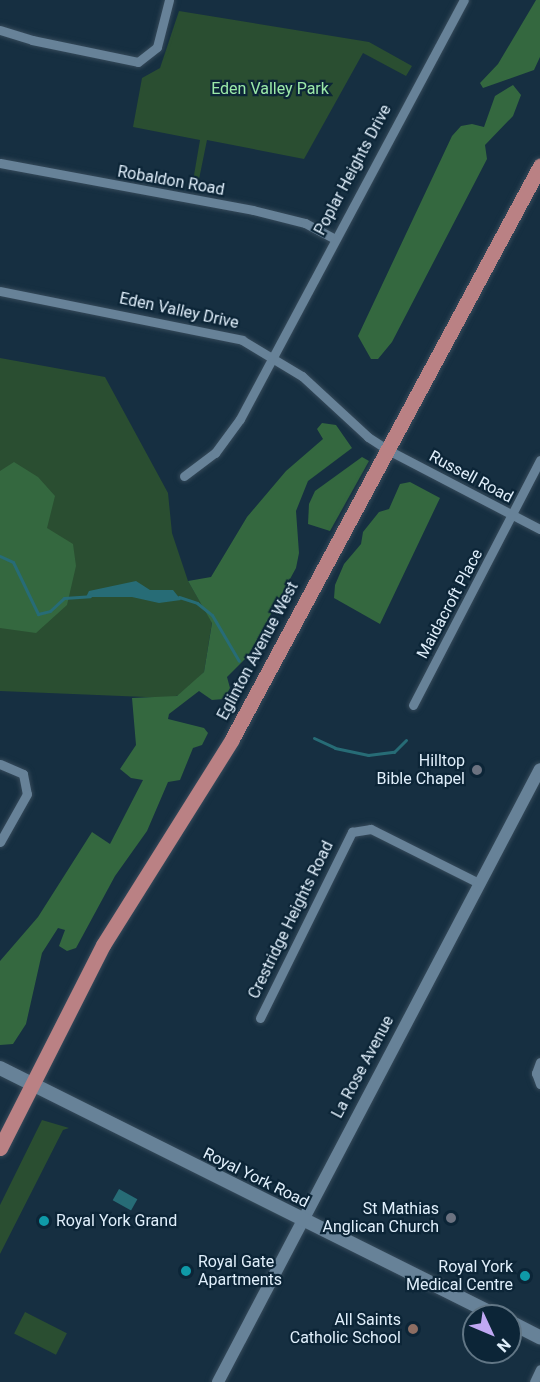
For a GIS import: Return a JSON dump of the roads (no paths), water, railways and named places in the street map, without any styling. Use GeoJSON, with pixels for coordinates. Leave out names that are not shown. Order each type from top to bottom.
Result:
{"type":"FeatureCollection","features":[{"type":"Feature","properties":{"kind":"main road","name":"Eglinton Avenue West"},"geometry":{"type":"LineString","coordinates":[[0,1148],[103,945],[232,739],[540,166]]}},
{"type":"Feature","properties":{"kind":"main road","name":"Royal York Road"},"geometry":{"type":"LineString","coordinates":[[0,1068],[473,1304]]}},
{"type":"Feature","properties":{"kind":"main road"},"geometry":{"type":"LineString","coordinates":[[522,1328],[540,1337]]}},
{"type":"Feature","properties":{"kind":"street"},"geometry":{"type":"LineString","coordinates":[[0,30],[32,40],[138,62],[157,47],[169,0]]}},
{"type":"Feature","properties":{"kind":"street","name":"Poplar Heights Drive"},"geometry":{"type":"LineString","coordinates":[[184,476],[206,462],[224,442],[273,356],[333,238],[464,0]]}},
{"type":"Feature","properties":{"kind":"street","name":"Robaldon Road"},"geometry":{"type":"LineString","coordinates":[[0,163],[253,210],[305,223],[333,238]]}},
{"type":"Feature","properties":{"kind":"street","name":"Eden Valley Drive"},"geometry":{"type":"LineString","coordinates":[[0,291],[226,336],[273,356],[302,376],[368,437],[388,450]]}},
{"type":"Feature","properties":{"kind":"street","name":"Russell Road"},"geometry":{"type":"LineString","coordinates":[[388,450],[540,529]]}},
{"type":"Feature","properties":{"kind":"street","name":"Maidacroft Place"},"geometry":{"type":"LineString","coordinates":[[413,705],[540,460]]}},
{"type":"Feature","properties":{"kind":"street"},"geometry":{"type":"LineString","coordinates":[[0,764],[17,770],[27,780],[23,804],[0,842]]}},
{"type":"Feature","properties":{"kind":"street","name":"La Rose Avenue"},"geometry":{"type":"LineString","coordinates":[[218,1382],[540,769]]}},
{"type":"Feature","properties":{"kind":"street","name":"Crestridge Heights Road"},"geometry":{"type":"LineString","coordinates":[[260,1018],[352,832],[371,829],[479,883]]}},
{"type":"Feature","properties":{"kind":"street"},"geometry":{"type":"LineString","coordinates":[[540,1062],[536,1073],[540,1084]]}},
{"type":"Feature","properties":{"kind":"street"},"geometry":{"type":"LineString","coordinates":[[534,1382],[540,1369]]}},
{"type":"Feature","properties":{"kind":"waterway"},"geometry":{"type":"LineString","coordinates":[[0,556],[13,562],[38,614],[50,611],[64,598],[90,596]]}},
{"type":"Feature","properties":{"kind":"waterway"},"geometry":{"type":"LineString","coordinates":[[179,597],[197,603],[212,615],[239,661]]}},
{"type":"Feature","properties":{"kind":"waterway"},"geometry":{"type":"LineString","coordinates":[[314,738],[335,748],[368,755],[394,752],[406,740]]}},
{"type":"Feature","properties":{"kind":"place","name":"Hilltop Bible Chapel"},"geometry":{"type":"Point","coordinates":[477,770]}},
{"type":"Feature","properties":{"kind":"place","name":"St Mathias Anglican Church"},"geometry":{"type":"Point","coordinates":[451,1218]}},
{"type":"Feature","properties":{"kind":"place","name":"Royal York Grand"},"geometry":{"type":"Point","coordinates":[44,1221]}},
{"type":"Feature","properties":{"kind":"place","name":"Royal Gate Apartments"},"geometry":{"type":"Point","coordinates":[186,1271]}},
{"type":"Feature","properties":{"kind":"place","name":"Royal York Medical Centre"},"geometry":{"type":"Point","coordinates":[525,1276]}},
{"type":"Feature","properties":{"kind":"place","name":"All Saints Catholic School"},"geometry":{"type":"Point","coordinates":[413,1329]}},
{"type":"Feature","properties":{"kind":"park label","name":"Eden Valley Park"},"geometry":{"type":"Point","coordinates":[270,89]}}]}
